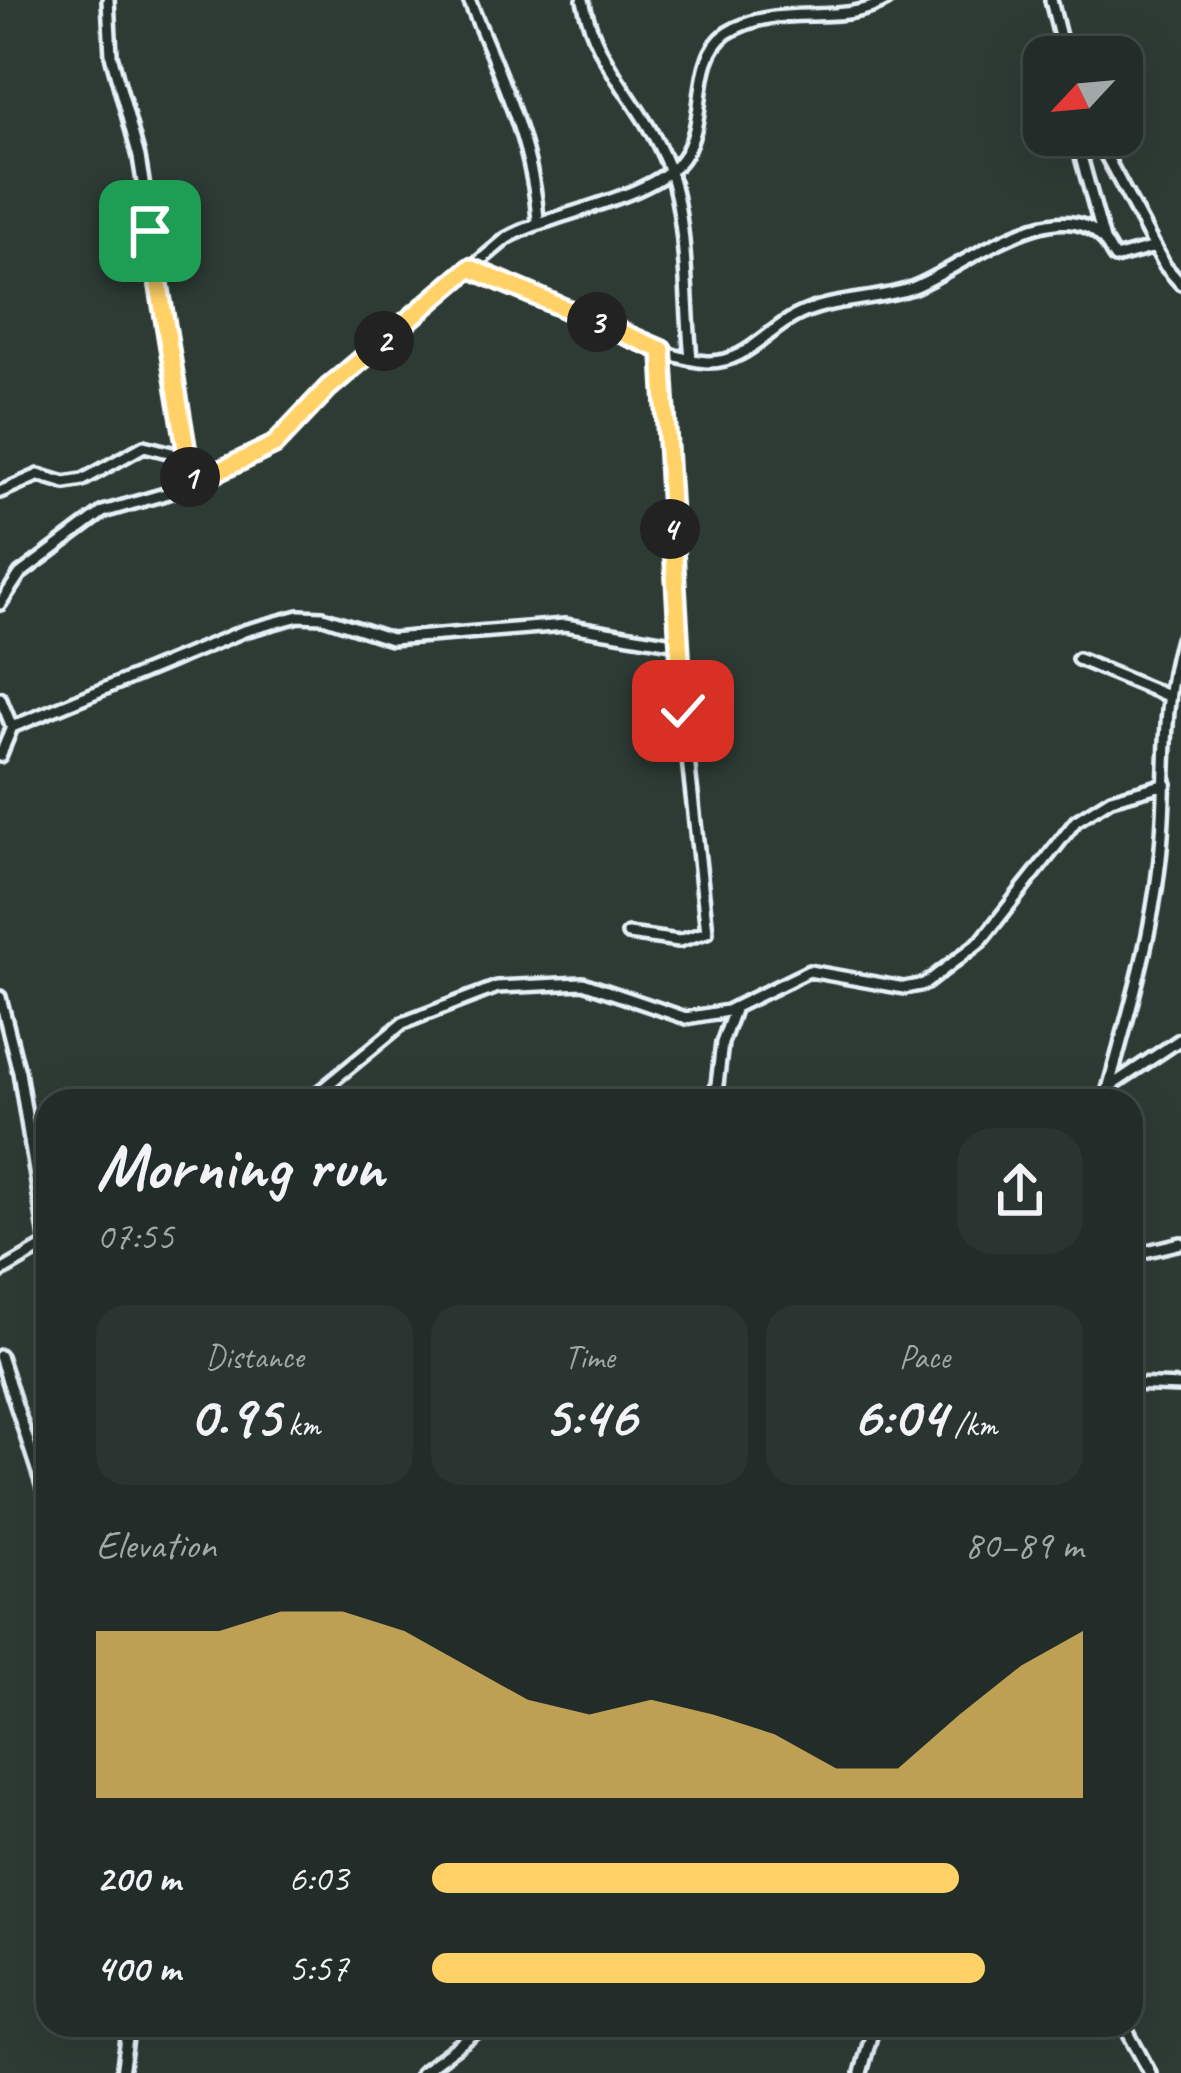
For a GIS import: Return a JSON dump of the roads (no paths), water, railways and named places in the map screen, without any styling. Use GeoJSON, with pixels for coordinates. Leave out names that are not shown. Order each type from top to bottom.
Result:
{"type":"FeatureCollection","features":[{"type":"Feature","properties":{"kind":"street"},"geometry":{"type":"LineString","coordinates":[[108,0],[111,56],[139,157],[192,484]]}},
{"type":"Feature","properties":{"kind":"street"},"geometry":{"type":"LineString","coordinates":[[469,0],[524,136],[536,177],[538,221]]}},
{"type":"Feature","properties":{"kind":"street"},"geometry":{"type":"LineString","coordinates":[[584,0],[592,42],[636,101],[670,171],[691,358]]}},
{"type":"Feature","properties":{"kind":"street"},"geometry":{"type":"LineString","coordinates":[[0,604],[20,574],[103,512],[192,484],[274,445],[328,388],[470,268],[538,221],[640,187],[670,171],[698,128],[709,52],[728,32],[778,12],[849,12],[886,0]]}},
{"type":"Feature","properties":{"kind":"street"},"geometry":{"type":"LineString","coordinates":[[1051,0],[1060,36]]}},
{"type":"Feature","properties":{"kind":"street"},"geometry":{"type":"LineString","coordinates":[[1081,156],[1111,255],[1122,260],[1155,247]]}},
{"type":"Feature","properties":{"kind":"street"},"geometry":{"type":"LineString","coordinates":[[1107,156],[1155,247],[1181,284]]}},
{"type":"Feature","properties":{"kind":"street"},"geometry":{"type":"LineString","coordinates":[[470,268],[662,350],[708,362],[742,353],[800,314],[915,287],[1006,238],[1064,222],[1086,227],[1104,240]]}},
{"type":"Feature","properties":{"kind":"street"},"geometry":{"type":"LineString","coordinates":[[628,934],[680,940],[707,932],[678,644],[662,350]]}},
{"type":"Feature","properties":{"kind":"street"},"geometry":{"type":"LineString","coordinates":[[0,492],[39,475],[65,483],[82,480],[144,446],[184,456]]}},
{"type":"Feature","properties":{"kind":"street"},"geometry":{"type":"LineString","coordinates":[[12,727],[244,631],[299,616],[323,617],[391,639],[565,625],[678,644]]}},
{"type":"Feature","properties":{"kind":"street"},"geometry":{"type":"LineString","coordinates":[[1108,1087],[1150,927],[1166,784],[1168,696],[1181,639]]}},
{"type":"Feature","properties":{"kind":"street"},"geometry":{"type":"LineString","coordinates":[[1078,659],[1168,696]]}},
{"type":"Feature","properties":{"kind":"street"},"geometry":{"type":"LineString","coordinates":[[0,698],[12,727],[0,756]]}},
{"type":"Feature","properties":{"kind":"street"},"geometry":{"type":"LineString","coordinates":[[323,1089],[403,1023],[496,987],[583,982],[686,1018],[736,1006],[809,970],[904,988],[925,984],[981,941],[1076,820],[1111,799],[1166,784]]}},
{"type":"Feature","properties":{"kind":"street"},"geometry":{"type":"LineString","coordinates":[[0,997],[19,1072],[36,1177]]}},
{"type":"Feature","properties":{"kind":"street"},"geometry":{"type":"LineString","coordinates":[[716,1089],[722,1043],[736,1006]]}},
{"type":"Feature","properties":{"kind":"street"},"geometry":{"type":"LineString","coordinates":[[1108,1087],[1181,1039]]}},
{"type":"Feature","properties":{"kind":"street"},"geometry":{"type":"LineString","coordinates":[[1143,1252],[1181,1243]]}},
{"type":"Feature","properties":{"kind":"street"},"geometry":{"type":"LineString","coordinates":[[0,1272],[36,1251]]}},
{"type":"Feature","properties":{"kind":"street"},"geometry":{"type":"LineString","coordinates":[[0,1357],[5,1400],[36,1474]]}},
{"type":"Feature","properties":{"kind":"street"},"geometry":{"type":"LineString","coordinates":[[1143,1384],[1181,1386]]}},
{"type":"Feature","properties":{"kind":"street"},"geometry":{"type":"LineString","coordinates":[[122,2073],[127,2037]]}},
{"type":"Feature","properties":{"kind":"street"},"geometry":{"type":"LineString","coordinates":[[421,2073],[470,2037]]}},
{"type":"Feature","properties":{"kind":"street"},"geometry":{"type":"LineString","coordinates":[[861,2073],[871,2037]]}},
{"type":"Feature","properties":{"kind":"street"},"geometry":{"type":"LineString","coordinates":[[1130,2037],[1150,2073]]}}]}
